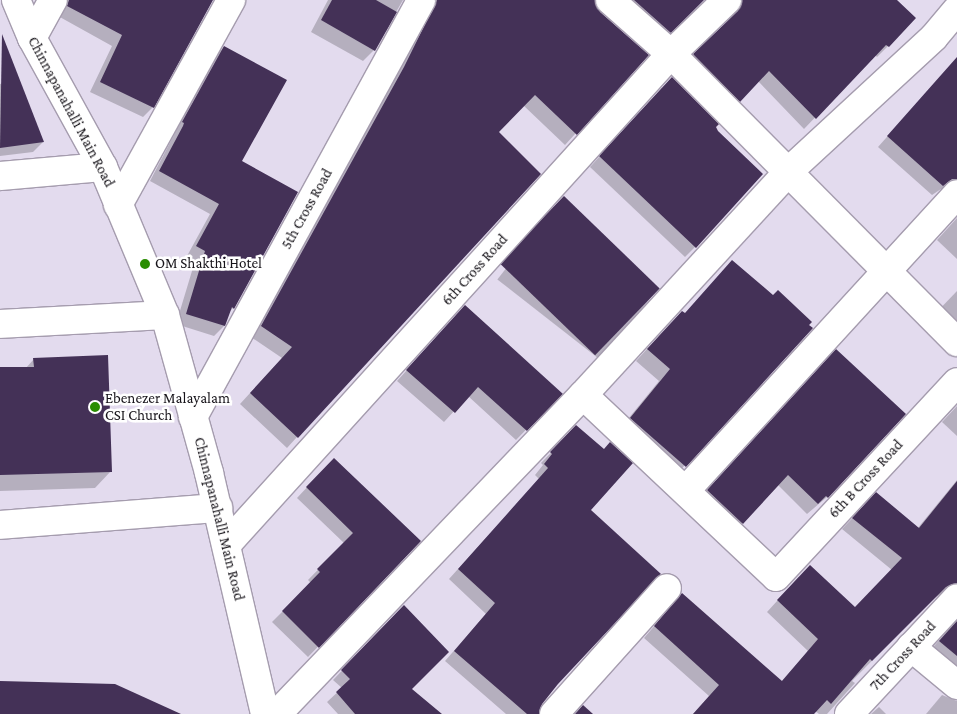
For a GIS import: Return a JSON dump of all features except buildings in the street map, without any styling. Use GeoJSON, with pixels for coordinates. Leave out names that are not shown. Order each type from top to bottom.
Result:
{"type":"FeatureCollection","features":[{"type":"Feature","properties":{"kind":"street","name":"Chinnapanahalli Main Road"},"geometry":{"type":"LineString","coordinates":[[16,0],[32,38],[103,166],[165,315],[218,508],[265,714]]}},
{"type":"Feature","properties":{"kind":"street"},"geometry":{"type":"LineString","coordinates":[[32,38],[52,0]]}},
{"type":"Feature","properties":{"kind":"street"},"geometry":{"type":"LineString","coordinates":[[118,205],[231,0]]}},
{"type":"Feature","properties":{"kind":"street","name":"5th Cross Road"},"geometry":{"type":"LineString","coordinates":[[193,417],[420,0]]}},
{"type":"Feature","properties":{"kind":"street"},"geometry":{"type":"LineString","coordinates":[[610,0],[671,54],[957,342]]}},
{"type":"Feature","properties":{"kind":"street","name":"6th Cross Road"},"geometry":{"type":"LineString","coordinates":[[227,544],[671,54],[727,0]]}},
{"type":"Feature","properties":{"kind":"street"},"geometry":{"type":"LineString","coordinates":[[277,714],[583,395],[789,171],[934,37],[957,10]]}},
{"type":"Feature","properties":{"kind":"street"},"geometry":{"type":"LineString","coordinates":[[0,176],[103,166]]}},
{"type":"Feature","properties":{"kind":"street"},"geometry":{"type":"LineString","coordinates":[[583,395],[686,490],[957,194]]}},
{"type":"Feature","properties":{"kind":"street"},"geometry":{"type":"LineString","coordinates":[[0,324],[165,315]]}},
{"type":"Feature","properties":{"kind":"street","name":"6th B Cross Road"},"geometry":{"type":"LineString","coordinates":[[686,490],[776,577],[957,382]]}},
{"type":"Feature","properties":{"kind":"street"},"geometry":{"type":"LineString","coordinates":[[0,525],[218,508]]}},
{"type":"Feature","properties":{"kind":"street"},"geometry":{"type":"LineString","coordinates":[[554,714],[667,588]]}},
{"type":"Feature","properties":{"kind":"street","name":"7th Cross Road"},"geometry":{"type":"LineString","coordinates":[[849,714],[957,598]]}},
{"type":"Feature","properties":{"kind":"street"},"geometry":{"type":"LineString","coordinates":[[911,647],[957,685]]}},
{"type":"Feature","properties":{"kind":"place","name":"OM Shakthi Hotel"},"geometry":{"type":"Point","coordinates":[145,264]}},
{"type":"Feature","properties":{"kind":"place","name":"Ebenezer Malayalam CSI Church"},"geometry":{"type":"Point","coordinates":[95,407]}}]}
